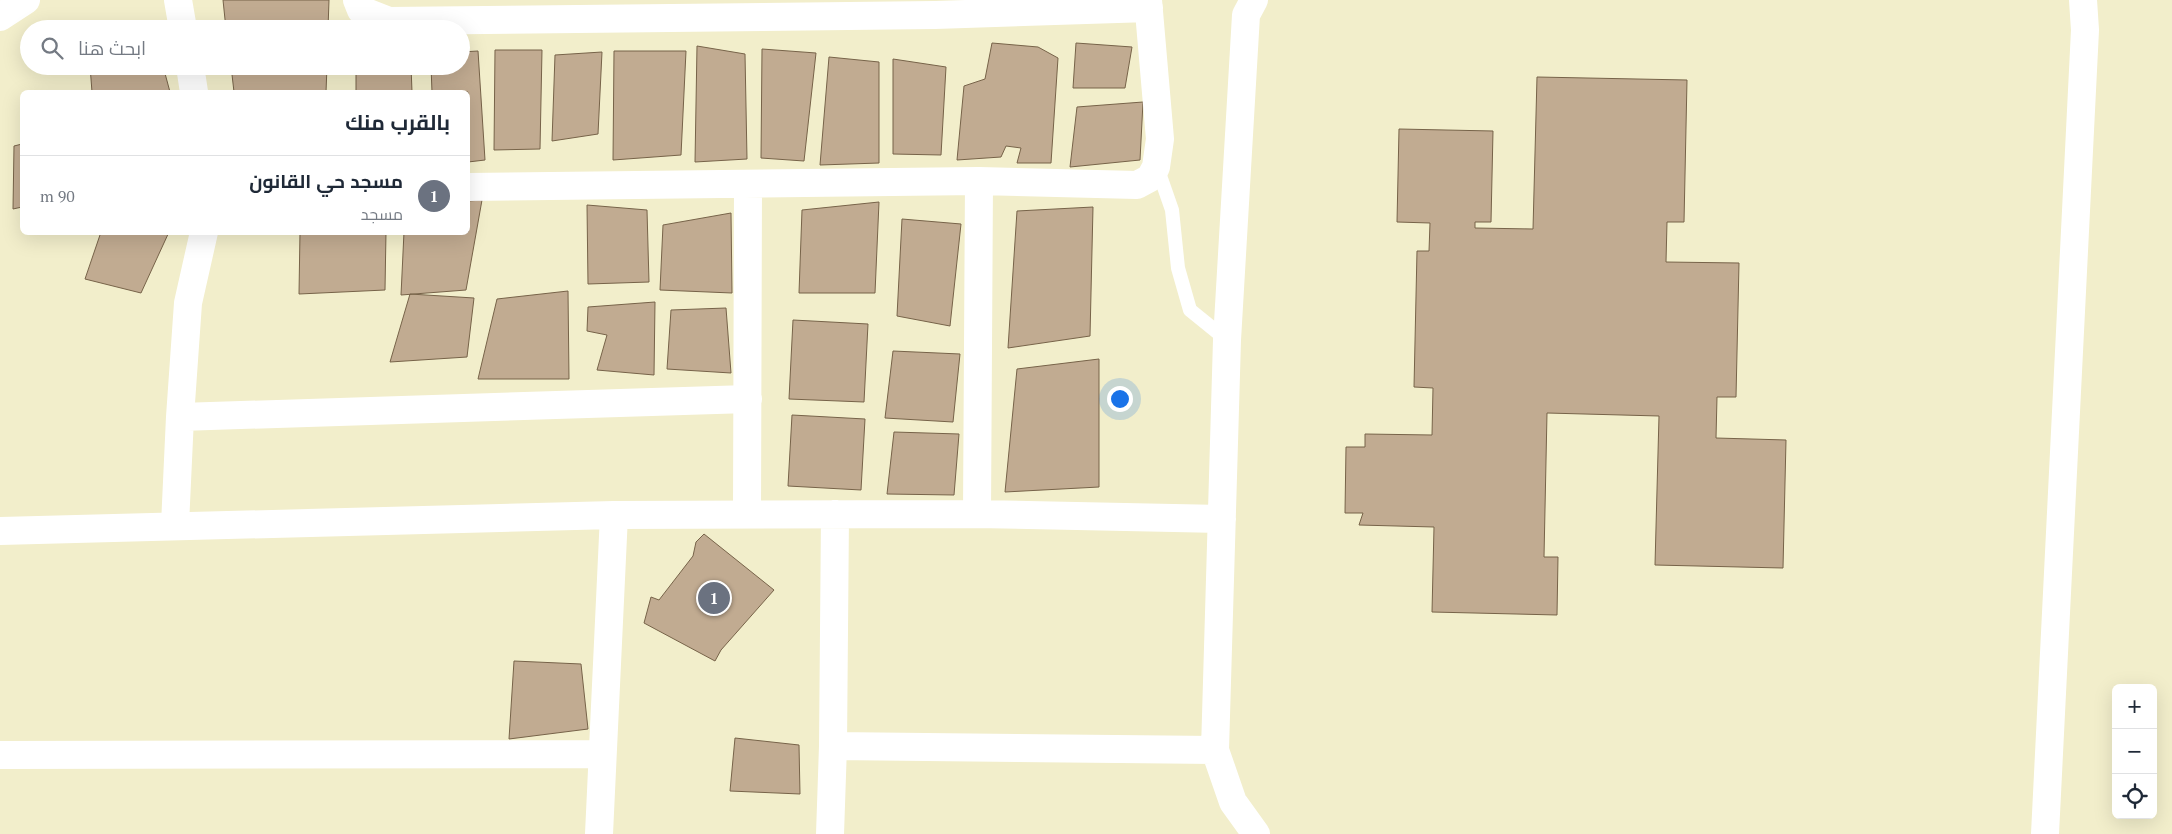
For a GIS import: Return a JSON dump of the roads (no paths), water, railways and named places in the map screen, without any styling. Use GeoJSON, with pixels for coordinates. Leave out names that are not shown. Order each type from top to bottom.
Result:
{"type":"FeatureCollection","features":[{"type":"Feature","properties":{"kind":"street"},"geometry":{"type":"LineString","coordinates":[[0,17],[26,0]]}},
{"type":"Feature","properties":{"kind":"street"},"geometry":{"type":"LineString","coordinates":[[178,0],[181,20]]}},
{"type":"Feature","properties":{"kind":"street"},"geometry":{"type":"LineString","coordinates":[[357,0],[361,10],[386,20]]}},
{"type":"Feature","properties":{"kind":"street"},"geometry":{"type":"LineString","coordinates":[[1254,0],[1246,15],[1227,340],[1215,750],[1233,802],[1256,834]]}},
{"type":"Feature","properties":{"kind":"street"},"geometry":{"type":"LineString","coordinates":[[2045,834],[2084,40],[2083,0]]}},
{"type":"Feature","properties":{"kind":"street"},"geometry":{"type":"LineString","coordinates":[[415,20],[697,9],[935,8],[1148,4],[1160,139],[1156,166],[1150,178],[1137,185],[979,181],[470,187]]}},
{"type":"Feature","properties":{"kind":"street"},"geometry":{"type":"LineString","coordinates":[[191,75],[194,90]]}},
{"type":"Feature","properties":{"kind":"street"},"geometry":{"type":"LineString","coordinates":[[977,514],[979,181]]}},
{"type":"Feature","properties":{"kind":"street"},"geometry":{"type":"LineString","coordinates":[[747,514],[748,184]]}},
{"type":"Feature","properties":{"kind":"street"},"geometry":{"type":"LineString","coordinates":[[175,525],[188,303],[203,235]]}},
{"type":"Feature","properties":{"kind":"street"},"geometry":{"type":"LineString","coordinates":[[180,417],[748,399]]}},
{"type":"Feature","properties":{"kind":"street"},"geometry":{"type":"LineString","coordinates":[[830,834],[833,746],[835,514]]}},
{"type":"Feature","properties":{"kind":"street"},"geometry":{"type":"LineString","coordinates":[[0,531],[614,515],[977,514],[1222,519]]}},
{"type":"Feature","properties":{"kind":"street"},"geometry":{"type":"LineString","coordinates":[[599,834],[614,515]]}},
{"type":"Feature","properties":{"kind":"street"},"geometry":{"type":"LineString","coordinates":[[833,746],[1215,750]]}},
{"type":"Feature","properties":{"kind":"street"},"geometry":{"type":"LineString","coordinates":[[0,755],[602,754]]}},
{"type":"Feature","properties":{"kind":"lane"},"geometry":{"type":"LineString","coordinates":[[1156,166],[1172,210],[1178,268],[1190,310],[1227,340]]}},
{"type":"Feature","properties":{"kind":"place","name":"مسجد حي القانون"},"geometry":{"type":"Point","coordinates":[714,598]}}]}
